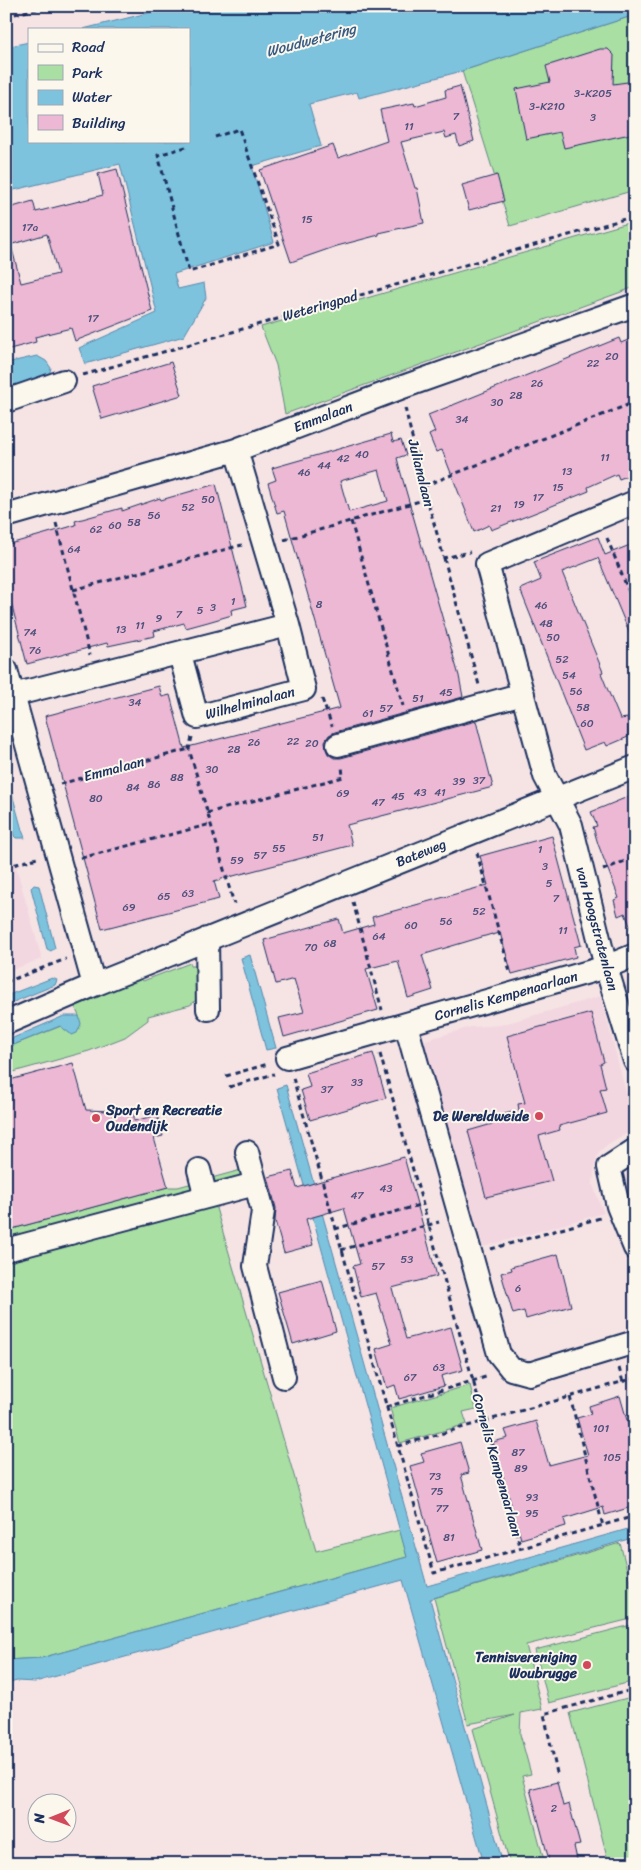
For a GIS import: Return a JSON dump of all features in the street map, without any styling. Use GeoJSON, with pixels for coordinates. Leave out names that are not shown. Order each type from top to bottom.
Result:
{"type":"FeatureCollection","features":[{"type":"Feature","properties":{"kind":"street","name":"Emmalaan"},"geometry":{"type":"LineString","coordinates":[[6,516],[236,450],[400,388],[635,305]]}},
{"type":"Feature","properties":{"kind":"street"},"geometry":{"type":"LineString","coordinates":[[6,401],[64,381]]}},
{"type":"Feature","properties":{"kind":"street","name":"Wilhelminalaan"},"geometry":{"type":"LineString","coordinates":[[180,654],[197,717],[304,689],[288,625],[236,450]]}},
{"type":"Feature","properties":{"kind":"street"},"geometry":{"type":"LineString","coordinates":[[556,799],[545,776],[487,564],[635,502]]}},
{"type":"Feature","properties":{"kind":"street"},"geometry":{"type":"LineString","coordinates":[[13,695],[288,625]]}},
{"type":"Feature","properties":{"kind":"street"},"geometry":{"type":"LineString","coordinates":[[6,670],[13,695],[13,724],[40,789],[94,985]]}},
{"type":"Feature","properties":{"kind":"street"},"geometry":{"type":"LineString","coordinates":[[338,745],[523,694]]}},
{"type":"Feature","properties":{"kind":"street","name":"Bateweg"},"geometry":{"type":"LineString","coordinates":[[6,1023],[94,985],[635,767]]}},
{"type":"Feature","properties":{"kind":"street","name":"van Hoogstratenlaan"},"geometry":{"type":"LineString","coordinates":[[556,799],[571,825],[606,967],[635,1061]]}},
{"type":"Feature","properties":{"kind":"street"},"geometry":{"type":"LineString","coordinates":[[208,939],[208,1009]]}},
{"type":"Feature","properties":{"kind":"street","name":"Cornelis Kempenaarlaan"},"geometry":{"type":"LineString","coordinates":[[289,1066],[389,1029],[606,967],[635,955]]}},
{"type":"Feature","properties":{"kind":"street"},"geometry":{"type":"LineString","coordinates":[[389,1029],[460,1217],[499,1354],[511,1369],[529,1374],[635,1342]]}},
{"type":"Feature","properties":{"kind":"street"},"geometry":{"type":"LineString","coordinates":[[635,1150],[609,1167],[618,1206],[635,1248]]}},
{"type":"Feature","properties":{"kind":"street"},"geometry":{"type":"LineString","coordinates":[[247,1152],[263,1212],[255,1266],[284,1376]]}},
{"type":"Feature","properties":{"kind":"street"},"geometry":{"type":"LineString","coordinates":[[199,1170],[206,1197]]}},
{"type":"Feature","properties":{"kind":"street"},"geometry":{"type":"LineString","coordinates":[[6,1250],[255,1184]]}},
{"type":"Feature","properties":{"kind":"path"},"geometry":{"type":"LineString","coordinates":[[6,16],[50,6]]}},
{"type":"Feature","properties":{"kind":"path"},"geometry":{"type":"LineString","coordinates":[[186,147],[158,155],[189,272],[279,244],[240,129],[215,137]]}},
{"type":"Feature","properties":{"kind":"path","name":"Weteringpad"},"geometry":{"type":"LineString","coordinates":[[64,381],[635,216]]}},
{"type":"Feature","properties":{"kind":"path","name":"Julianalaan"},"geometry":{"type":"LineString","coordinates":[[400,388],[427,499],[484,705]]}},
{"type":"Feature","properties":{"kind":"path"},"geometry":{"type":"LineString","coordinates":[[424,486],[635,402]]}},
{"type":"Feature","properties":{"kind":"path"},"geometry":{"type":"LineString","coordinates":[[73,590],[351,521],[427,499]]}},
{"type":"Feature","properties":{"kind":"path"},"geometry":{"type":"LineString","coordinates":[[51,503],[95,674]]}},
{"type":"Feature","properties":{"kind":"path"},"geometry":{"type":"LineString","coordinates":[[598,516],[635,608]]}},
{"type":"Feature","properties":{"kind":"path"},"geometry":{"type":"LineString","coordinates":[[351,521],[409,726]]}},
{"type":"Feature","properties":{"kind":"path"},"geometry":{"type":"LineString","coordinates":[[444,558],[469,552],[487,564]]}},
{"type":"Feature","properties":{"kind":"path"},"geometry":{"type":"LineString","coordinates":[[207,812],[343,777],[338,745],[322,700],[304,689]]}},
{"type":"Feature","properties":{"kind":"path"},"geometry":{"type":"LineString","coordinates":[[197,717],[189,749],[234,905],[231,930]]}},
{"type":"Feature","properties":{"kind":"path","name":"Emmalaan"},"geometry":{"type":"LineString","coordinates":[[40,789],[189,749]]}},
{"type":"Feature","properties":{"kind":"path"},"geometry":{"type":"LineString","coordinates":[[6,866],[59,858],[211,824]]}},
{"type":"Feature","properties":{"kind":"path"},"geometry":{"type":"LineString","coordinates":[[472,833],[515,993]]}},
{"type":"Feature","properties":{"kind":"path"},"geometry":{"type":"LineString","coordinates":[[584,878],[635,857]]}},
{"type":"Feature","properties":{"kind":"path"},"geometry":{"type":"LineString","coordinates":[[347,883],[389,1029]]}},
{"type":"Feature","properties":{"kind":"path"},"geometry":{"type":"LineString","coordinates":[[6,982],[85,951]]}},
{"type":"Feature","properties":{"kind":"path","name":"Cornelis Kempenaarlaan"},"geometry":{"type":"LineString","coordinates":[[389,1029],[428,1225],[521,1549]]}},
{"type":"Feature","properties":{"kind":"path"},"geometry":{"type":"LineString","coordinates":[[226,1076],[289,1066],[434,1573],[635,1516]]}},
{"type":"Feature","properties":{"kind":"path"},"geometry":{"type":"LineString","coordinates":[[335,1229],[423,1204]]}},
{"type":"Feature","properties":{"kind":"path"},"geometry":{"type":"LineString","coordinates":[[471,1255],[602,1217],[618,1206]]}},
{"type":"Feature","properties":{"kind":"path"},"geometry":{"type":"LineString","coordinates":[[341,1250],[460,1217]]}},
{"type":"Feature","properties":{"kind":"path","name":"Cornelis Kempenaarlaan"},"geometry":{"type":"LineString","coordinates":[[386,1407],[511,1369]]}},
{"type":"Feature","properties":{"kind":"path"},"geometry":{"type":"LineString","coordinates":[[398,1446],[635,1378]]}},
{"type":"Feature","properties":{"kind":"path"},"geometry":{"type":"LineString","coordinates":[[570,1397],[603,1526]]}},
{"type":"Feature","properties":{"kind":"path"},"geometry":{"type":"LineString","coordinates":[[557,1773],[544,1714],[635,1689]]}},
{"type":"Feature","properties":{"kind":"shaded area"},"geometry":{"type":"Polygon","coordinates":[[[6,830],[42,959],[6,972],[6,830]]]}},
{"type":"Feature","properties":{"kind":"shaded area","name":"De Wereldweide"},"geometry":{"type":"Polygon","coordinates":[[[601,996],[634,1123],[631,1131],[608,1144],[599,1152],[595,1163],[593,1185],[604,1213],[483,1247],[422,1041],[471,1027],[500,1025],[601,996]]]}},
{"type":"Feature","properties":{"kind":"green space"},"geometry":{"type":"Polygon","coordinates":[[[635,15],[635,190],[510,226],[462,71],[635,15]]]}},
{"type":"Feature","properties":{"kind":"green space"},"geometry":{"type":"Polygon","coordinates":[[[635,221],[635,287],[285,414],[276,365],[261,327],[635,221]]]}},
{"type":"Feature","properties":{"kind":"green space"},"geometry":{"type":"Polygon","coordinates":[[[190,963],[191,966],[197,966],[199,993],[190,1005],[148,1016],[148,1020],[125,1037],[89,1051],[6,1074],[6,1048],[61,1026],[72,1035],[79,1016],[74,1005],[140,977],[143,981],[190,963]]]}},
{"type":"Feature","properties":{"kind":"green space"},"geometry":{"type":"Polygon","coordinates":[[[241,1170],[246,1189],[213,1198],[316,1551],[400,1530],[407,1557],[41,1658],[6,1660],[6,1209],[12,1229],[167,1187],[178,1187],[241,1170]]]}},
{"type":"Feature","properties":{"kind":"green space"},"geometry":{"type":"Polygon","coordinates":[[[470,1385],[476,1409],[463,1412],[467,1424],[400,1443],[390,1408],[470,1385]]]}},
{"type":"Feature","properties":{"kind":"green space"},"geometry":{"type":"Polygon","coordinates":[[[620,1543],[635,1601],[635,1618],[526,1645],[542,1709],[521,1713],[520,1734],[531,1774],[522,1776],[545,1864],[510,1864],[473,1729],[515,1715],[468,1724],[434,1598],[620,1543]]]}},
{"type":"Feature","properties":{"kind":"green space","name":"Tennisvereniging Woubrugge"},"geometry":{"type":"Polygon","coordinates":[[[635,1624],[635,1681],[549,1703],[535,1650],[635,1624]]]}},
{"type":"Feature","properties":{"kind":"green space"},"geometry":{"type":"Polygon","coordinates":[[[635,1696],[635,1864],[609,1864],[570,1713],[635,1696]]]}},
{"type":"Feature","properties":{"kind":"water","name":"Woudwetering"},"geometry":{"type":"Polygon","coordinates":[[[176,6],[635,6],[635,15],[462,71],[359,98],[357,92],[309,104],[321,146],[252,166],[274,242],[174,274],[178,289],[204,283],[206,298],[184,336],[85,364],[79,348],[157,313],[120,164],[6,192],[6,47],[28,42],[28,142],[190,142],[190,28],[87,28],[176,6]]]}},
{"type":"Feature","properties":{"kind":"water"},"geometry":{"type":"Polygon","coordinates":[[[37,356],[46,361],[51,368],[48,379],[6,394],[6,363],[37,356]]]}},
{"type":"Feature","properties":{"kind":"water"},"geometry":{"type":"Polygon","coordinates":[[[6,772],[25,838],[16,838],[14,836],[6,806],[6,772]]]}},
{"type":"Feature","properties":{"kind":"water"},"geometry":{"type":"Polygon","coordinates":[[[34,885],[39,886],[55,948],[51,951],[47,949],[31,888],[34,885]]]}},
{"type":"Feature","properties":{"kind":"water"},"geometry":{"type":"Polygon","coordinates":[[[250,955],[276,1048],[266,1050],[241,958],[250,955]]]}},
{"type":"Feature","properties":{"kind":"water"},"geometry":{"type":"Polygon","coordinates":[[[52,978],[57,980],[55,985],[6,1005],[6,996],[52,978]]]}},
{"type":"Feature","properties":{"kind":"water"},"geometry":{"type":"Polygon","coordinates":[[[64,1016],[79,1016],[81,1024],[77,1033],[72,1035],[60,1026],[6,1048],[6,1041],[64,1016]]]}},
{"type":"Feature","properties":{"kind":"water"},"geometry":{"type":"Polygon","coordinates":[[[286,1085],[427,1586],[635,1527],[635,1537],[430,1599],[503,1864],[484,1864],[403,1580],[35,1682],[17,1681],[6,1684],[6,1660],[41,1658],[407,1557],[277,1088],[286,1085]]]}},
{"type":"Feature","properties":{"kind":"building"},"geometry":{"type":"Polygon","coordinates":[[[600,49],[608,49],[614,55],[613,84],[635,81],[635,133],[564,148],[560,132],[526,139],[516,89],[550,82],[546,66],[600,49]]]}},
{"type":"Feature","properties":{"kind":"building"},"geometry":{"type":"Polygon","coordinates":[[[460,86],[474,141],[459,146],[456,135],[446,138],[444,132],[401,142],[415,188],[417,188],[424,223],[379,233],[379,235],[337,246],[291,262],[260,170],[333,145],[338,158],[387,141],[380,110],[414,103],[415,106],[446,97],[445,90],[460,86]]]}},
{"type":"Feature","properties":{"kind":"building"},"geometry":{"type":"Polygon","coordinates":[[[117,169],[152,311],[75,341],[71,328],[35,337],[36,342],[6,350],[6,250],[12,249],[21,283],[58,274],[47,234],[6,246],[6,209],[33,201],[36,212],[103,195],[98,174],[117,169]]]}},
{"type":"Feature","properties":{"kind":"building"},"geometry":{"type":"Polygon","coordinates":[[[497,175],[504,201],[469,210],[462,185],[497,175]]]}},
{"type":"Feature","properties":{"kind":"building"},"geometry":{"type":"Polygon","coordinates":[[[635,337],[635,473],[619,479],[617,474],[588,487],[589,491],[491,530],[489,525],[474,532],[442,450],[436,452],[429,435],[435,432],[428,415],[619,338],[621,343],[635,337]]]}},
{"type":"Feature","properties":{"kind":"building"},"geometry":{"type":"Polygon","coordinates":[[[171,362],[182,395],[102,419],[92,386],[171,362]]]}},
{"type":"Feature","properties":{"kind":"building"},"geometry":{"type":"Polygon","coordinates":[[[391,434],[393,442],[401,440],[406,455],[397,458],[459,676],[463,697],[335,732],[329,735],[325,741],[326,749],[328,754],[334,758],[341,758],[476,721],[493,787],[347,825],[352,845],[214,881],[219,899],[102,929],[45,716],[159,686],[162,697],[170,695],[184,748],[340,708],[284,511],[277,513],[268,483],[276,480],[272,468],[391,434]],[[379,470],[340,481],[349,512],[388,501],[379,470]]]}},
{"type":"Feature","properties":{"kind":"building"},"geometry":{"type":"Polygon","coordinates":[[[216,484],[247,606],[231,610],[232,615],[186,628],[184,623],[154,631],[155,636],[108,646],[107,643],[27,664],[6,583],[6,545],[76,525],[75,521],[122,508],[122,511],[160,498],[161,500],[216,484]]]}},
{"type":"Feature","properties":{"kind":"building"},"geometry":{"type":"Polygon","coordinates":[[[598,537],[605,555],[635,543],[635,646],[598,558],[562,572],[620,719],[628,718],[628,737],[607,746],[605,742],[584,750],[520,589],[541,580],[534,562],[598,537]]]}},
{"type":"Feature","properties":{"kind":"building"},"geometry":{"type":"Polygon","coordinates":[[[635,794],[634,936],[625,913],[618,916],[614,900],[619,898],[598,844],[593,827],[597,826],[591,812],[635,794]]]}},
{"type":"Feature","properties":{"kind":"building"},"geometry":{"type":"Polygon","coordinates":[[[552,836],[581,945],[574,947],[576,957],[512,974],[500,933],[492,934],[422,955],[433,990],[408,998],[398,961],[366,969],[378,1010],[284,1037],[279,1018],[304,1012],[294,979],[276,984],[264,940],[339,919],[343,933],[374,924],[372,917],[488,885],[480,856],[552,836]]]}},
{"type":"Feature","properties":{"kind":"building"},"geometry":{"type":"Polygon","coordinates":[[[591,1013],[604,1062],[600,1064],[606,1088],[600,1089],[607,1113],[559,1126],[560,1130],[539,1136],[552,1181],[486,1197],[468,1131],[492,1124],[490,1118],[519,1110],[518,1104],[525,1103],[507,1036],[591,1013]]]}},
{"type":"Feature","properties":{"kind":"building"},"geometry":{"type":"Polygon","coordinates":[[[373,1053],[386,1098],[310,1120],[301,1090],[310,1087],[306,1073],[373,1053]]]}},
{"type":"Feature","properties":{"kind":"building"},"geometry":{"type":"Polygon","coordinates":[[[73,1063],[86,1110],[134,1112],[134,1121],[157,1115],[163,1136],[154,1138],[168,1187],[12,1229],[6,1209],[6,1081],[73,1063]]]}},
{"type":"Feature","properties":{"kind":"building"},"geometry":{"type":"Polygon","coordinates":[[[404,1157],[437,1276],[392,1288],[406,1339],[451,1327],[463,1370],[441,1376],[444,1386],[399,1399],[395,1385],[387,1388],[376,1349],[392,1344],[376,1293],[361,1297],[353,1266],[360,1264],[344,1208],[306,1219],[313,1245],[284,1253],[275,1221],[276,1208],[268,1177],[292,1171],[297,1188],[404,1157]]]}},
{"type":"Feature","properties":{"kind":"building"},"geometry":{"type":"Polygon","coordinates":[[[558,1254],[571,1306],[526,1319],[524,1311],[513,1314],[501,1273],[512,1270],[511,1267],[558,1254]]]}},
{"type":"Feature","properties":{"kind":"building"},"geometry":{"type":"Polygon","coordinates":[[[322,1280],[336,1331],[293,1344],[278,1292],[322,1280]]]}},
{"type":"Feature","properties":{"kind":"building"},"geometry":{"type":"Polygon","coordinates":[[[620,1396],[635,1448],[635,1506],[605,1515],[603,1507],[564,1519],[566,1526],[521,1539],[493,1442],[508,1438],[505,1430],[536,1421],[549,1465],[588,1455],[577,1418],[591,1414],[589,1406],[620,1396]]]}},
{"type":"Feature","properties":{"kind":"building"},"geometry":{"type":"Polygon","coordinates":[[[460,1442],[469,1473],[461,1475],[482,1550],[437,1563],[410,1466],[424,1462],[421,1453],[460,1442]]]}},
{"type":"Feature","properties":{"kind":"building"},"geometry":{"type":"Polygon","coordinates":[[[557,1782],[563,1806],[569,1804],[580,1845],[574,1846],[578,1864],[550,1864],[530,1789],[557,1782]]]}},
{"type":"Feature","properties":{"kind":"place","name":"De Wereldweide"},"geometry":{"type":"Point","coordinates":[539,1116]}},
{"type":"Feature","properties":{"kind":"place","name":"Sport en Recreatie Oudendijk"},"geometry":{"type":"Point","coordinates":[96,1118]}},
{"type":"Feature","properties":{"kind":"place","name":"Tennisvereniging Woubrugge"},"geometry":{"type":"Point","coordinates":[587,1665]}}]}
